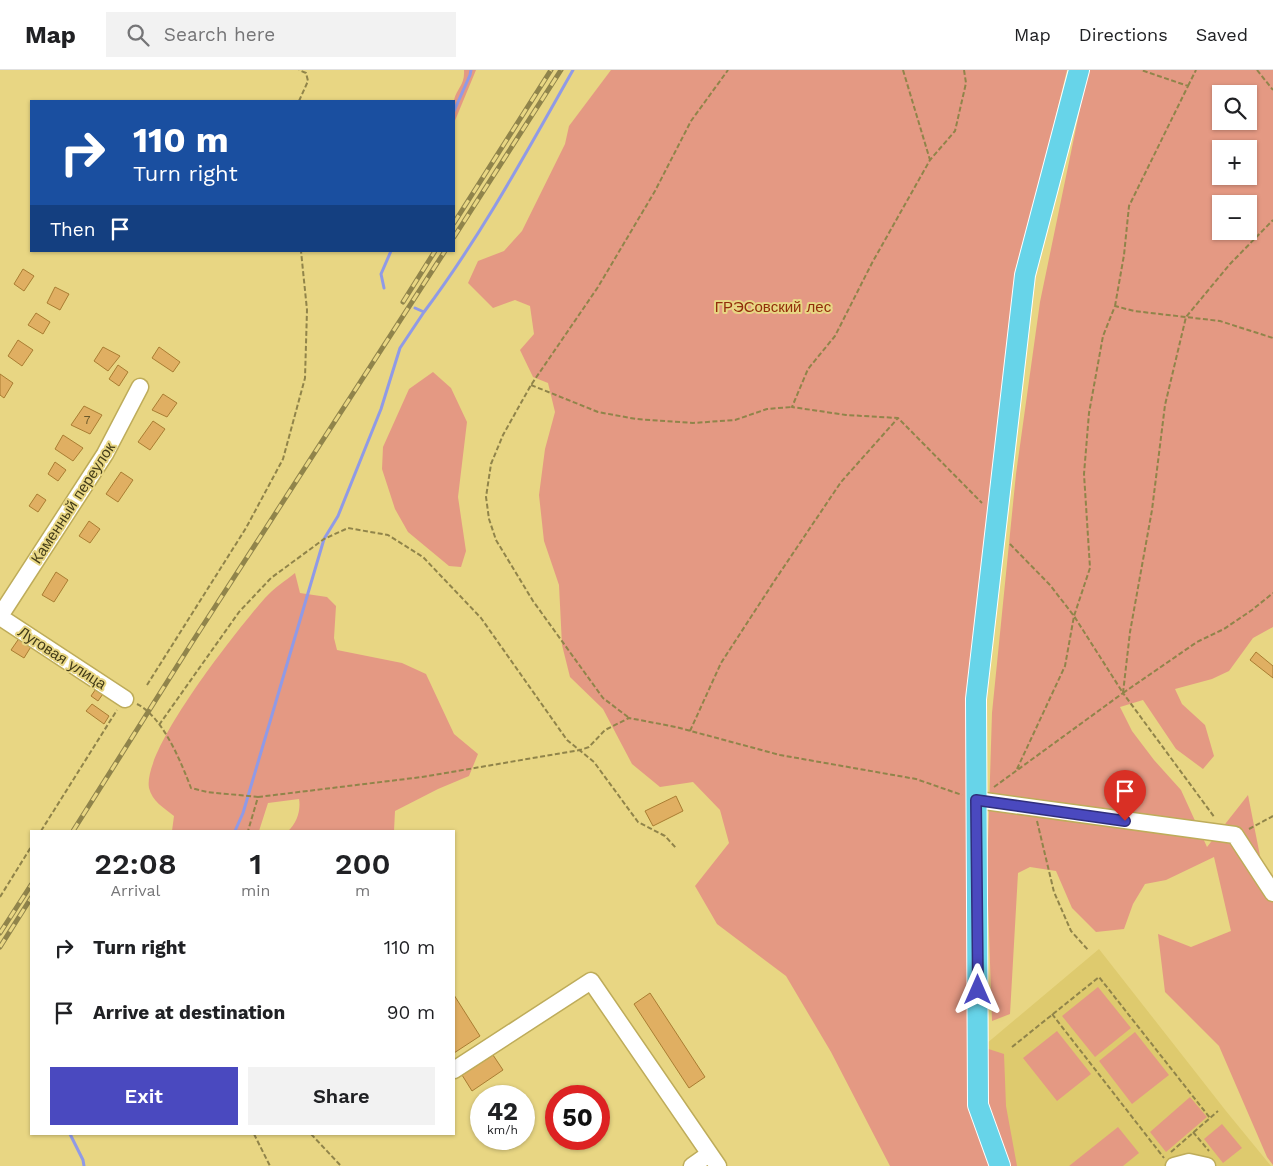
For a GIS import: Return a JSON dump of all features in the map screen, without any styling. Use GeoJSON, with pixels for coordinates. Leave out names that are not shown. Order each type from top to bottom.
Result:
{"type":"FeatureCollection","features":[{"type":"Feature","properties":{"kind":"main road"},"geometry":{"type":"LineString","coordinates":[[1000,1166],[978,1104],[976,699],[1025,274],[1079,70]]}},
{"type":"Feature","properties":{"kind":"street","name":"Каменный переулок"},"geometry":{"type":"LineString","coordinates":[[0,616],[105,454],[140,386]]}},
{"type":"Feature","properties":{"kind":"street","name":"Луговая улица"},"geometry":{"type":"LineString","coordinates":[[0,616],[125,699]]}},
{"type":"Feature","properties":{"kind":"street"},"geometry":{"type":"LineString","coordinates":[[976,800],[1235,835],[1273,893]]}},
{"type":"Feature","properties":{"kind":"street"},"geometry":{"type":"LineString","coordinates":[[455,1069],[591,981],[714,1160],[692,1166]]}},
{"type":"Feature","properties":{"kind":"street"},"geometry":{"type":"LineString","coordinates":[[1168,1162],[1189,1162],[1208,1159]]}},
{"type":"Feature","properties":{"kind":"path"},"geometry":{"type":"LineString","coordinates":[[299,70],[306,73],[308,81],[299,100]]}},
{"type":"Feature","properties":{"kind":"path"},"geometry":{"type":"LineString","coordinates":[[728,70],[692,122],[655,191],[598,286],[531,385],[504,435],[491,464],[486,497],[489,520],[496,540],[533,601],[603,698],[629,718],[690,731],[780,755],[916,779],[976,800],[1123,693],[1197,642],[1224,629],[1273,593]]}},
{"type":"Feature","properties":{"kind":"path"},"geometry":{"type":"LineString","coordinates":[[903,70],[930,160]]}},
{"type":"Feature","properties":{"kind":"path"},"geometry":{"type":"LineString","coordinates":[[792,407],[808,369],[835,336],[872,263],[930,160],[955,130],[966,82],[964,70]]}},
{"type":"Feature","properties":{"kind":"path"},"geometry":{"type":"LineString","coordinates":[[1141,70],[1188,86]]}},
{"type":"Feature","properties":{"kind":"path"},"geometry":{"type":"LineString","coordinates":[[1016,771],[1065,666],[1074,616],[1090,568],[1084,474],[1089,413],[1103,336],[1115,306],[1124,256],[1128,206],[1196,70]]}},
{"type":"Feature","properties":{"kind":"path"},"geometry":{"type":"LineString","coordinates":[[1257,70],[1273,90]]}},
{"type":"Feature","properties":{"kind":"path"},"geometry":{"type":"LineString","coordinates":[[1123,693],[1130,632],[1152,510],[1165,405],[1186,317],[1230,264],[1273,220]]}},
{"type":"Feature","properties":{"kind":"path"},"geometry":{"type":"LineString","coordinates":[[147,685],[246,528],[283,459],[305,378],[307,310],[301,252]]}},
{"type":"Feature","properties":{"kind":"path"},"geometry":{"type":"LineString","coordinates":[[1115,306],[1134,311],[1220,321],[1273,338]]}},
{"type":"Feature","properties":{"kind":"path"},"geometry":{"type":"LineString","coordinates":[[531,385],[598,412],[636,420],[693,423],[735,420],[767,409],[792,407],[846,415],[898,418],[1050,585],[1074,616],[1123,693],[1224,830],[1235,835],[1273,816]]}},
{"type":"Feature","properties":{"kind":"path"},"geometry":{"type":"LineString","coordinates":[[690,731],[721,663],[775,580],[841,482],[898,418]]}},
{"type":"Feature","properties":{"kind":"path"},"geometry":{"type":"LineString","coordinates":[[159,725],[239,612],[264,585],[324,539],[348,528],[388,535],[424,557],[480,618],[567,740],[594,762],[638,822],[665,836],[676,848]]}},
{"type":"Feature","properties":{"kind":"path"},"geometry":{"type":"LineString","coordinates":[[42,830],[125,699],[144,708],[159,725],[180,761],[191,788],[207,792],[258,797],[422,777],[580,750],[589,747],[605,730],[629,718]]}},
{"type":"Feature","properties":{"kind":"path"},"geometry":{"type":"LineString","coordinates":[[248,830],[258,797]]}},
{"type":"Feature","properties":{"kind":"path"},"geometry":{"type":"LineString","coordinates":[[1034,809],[1054,892],[1071,931],[1089,951]]}},
{"type":"Feature","properties":{"kind":"path"},"geometry":{"type":"LineString","coordinates":[[0,897],[30,849]]}},
{"type":"Feature","properties":{"kind":"path"},"geometry":{"type":"LineString","coordinates":[[1012,1047],[1098,976],[1210,1118]]}},
{"type":"Feature","properties":{"kind":"path"},"geometry":{"type":"LineString","coordinates":[[1052,1014],[1168,1162],[1193,1132],[1218,1111]]}},
{"type":"Feature","properties":{"kind":"path"},"geometry":{"type":"LineString","coordinates":[[1193,1132],[1208,1159]]}},
{"type":"Feature","properties":{"kind":"path"},"geometry":{"type":"LineString","coordinates":[[254,1135],[270,1166]]}},
{"type":"Feature","properties":{"kind":"path"},"geometry":{"type":"LineString","coordinates":[[312,1135],[341,1166]]}},
{"type":"Feature","properties":{"kind":"shaded area"},"geometry":{"type":"Polygon","coordinates":[[[1099,949],[1271,1166],[1008,1166],[986,1044],[1099,949]]]}},
{"type":"Feature","properties":{"kind":"green space"},"geometry":{"type":"Polygon","coordinates":[[[464,70],[476,70],[455,121],[454,100],[463,79],[464,70]]]}},
{"type":"Feature","properties":{"kind":"green space","name":"ГРЭСовский лес"},"geometry":{"type":"Polygon","coordinates":[[[611,70],[1067,70],[1015,271],[967,752],[966,813],[973,1044],[1004,1054],[1006,1106],[1017,1166],[890,1166],[831,1052],[786,976],[717,924],[695,886],[729,843],[720,810],[693,782],[660,787],[632,764],[603,709],[570,677],[562,645],[559,585],[544,541],[539,495],[545,449],[555,412],[548,383],[533,377],[520,350],[534,334],[530,306],[515,300],[493,308],[468,283],[478,261],[504,251],[522,231],[565,144],[569,126],[611,70]]]}},
{"type":"Feature","properties":{"kind":"green space"},"geometry":{"type":"Polygon","coordinates":[[[1088,70],[1273,70],[1273,627],[1253,638],[1229,671],[1212,679],[1175,689],[1182,704],[1205,725],[1214,756],[1203,769],[1176,749],[1143,700],[1120,707],[1132,731],[1154,760],[1181,790],[1207,847],[1248,795],[1261,861],[1273,876],[1273,1165],[1267,1157],[1219,1046],[1165,992],[1158,934],[1191,947],[1231,931],[1214,857],[1166,880],[1145,884],[1133,904],[1124,929],[1096,932],[1072,908],[1056,871],[1030,867],[1018,873],[1010,1014],[992,1021],[987,874],[992,713],[1016,474],[1040,302],[1088,70]]]}},
{"type":"Feature","properties":{"kind":"green space"},"geometry":{"type":"Polygon","coordinates":[[[433,372],[451,388],[467,422],[458,497],[466,551],[461,567],[449,566],[408,532],[395,509],[382,469],[383,447],[409,389],[433,372]]]}},
{"type":"Feature","properties":{"kind":"green space"},"geometry":{"type":"Polygon","coordinates":[[[295,573],[300,593],[327,597],[336,606],[334,638],[337,650],[402,663],[426,674],[454,734],[478,754],[469,776],[438,789],[395,811],[394,830],[289,830],[298,816],[299,799],[268,803],[259,830],[172,830],[174,816],[162,807],[149,788],[151,770],[160,746],[194,690],[234,635],[268,594],[295,573]]]}},
{"type":"Feature","properties":{"kind":"green space"},"geometry":{"type":"Polygon","coordinates":[[[1098,987],[1131,1028],[1095,1057],[1062,1016],[1098,987]]]}},
{"type":"Feature","properties":{"kind":"green space"},"geometry":{"type":"Polygon","coordinates":[[[1057,1031],[1091,1074],[1057,1101],[1023,1058],[1057,1031]]]}},
{"type":"Feature","properties":{"kind":"green space"},"geometry":{"type":"Polygon","coordinates":[[[1135,1032],[1169,1075],[1132,1104],[1099,1061],[1135,1032]]]}},
{"type":"Feature","properties":{"kind":"green space"},"geometry":{"type":"Polygon","coordinates":[[[1190,1097],[1207,1117],[1166,1152],[1150,1132],[1190,1097]]]}},
{"type":"Feature","properties":{"kind":"green space"},"geometry":{"type":"Polygon","coordinates":[[[1222,1124],[1242,1148],[1223,1163],[1204,1139],[1222,1124]]]}},
{"type":"Feature","properties":{"kind":"green space"},"geometry":{"type":"Polygon","coordinates":[[[1118,1127],[1139,1153],[1123,1166],[1069,1166],[1118,1127]]]}},
{"type":"Feature","properties":{"kind":"building"},"geometry":{"type":"Polygon","coordinates":[[[23,269],[34,276],[24,291],[14,284],[23,269]]]}},
{"type":"Feature","properties":{"kind":"building"},"geometry":{"type":"Polygon","coordinates":[[[55,287],[69,294],[60,310],[47,303],[55,287]]]}},
{"type":"Feature","properties":{"kind":"building"},"geometry":{"type":"Polygon","coordinates":[[[36,313],[50,322],[43,334],[28,325],[36,313]]]}},
{"type":"Feature","properties":{"kind":"building"},"geometry":{"type":"Polygon","coordinates":[[[18,340],[33,350],[22,366],[8,356],[18,340]]]}},
{"type":"Feature","properties":{"kind":"building"},"geometry":{"type":"Polygon","coordinates":[[[103,347],[120,356],[108,371],[94,361],[103,347]]]}},
{"type":"Feature","properties":{"kind":"building"},"geometry":{"type":"Polygon","coordinates":[[[159,347],[180,362],[173,372],[152,358],[159,347]]]}},
{"type":"Feature","properties":{"kind":"building"},"geometry":{"type":"Polygon","coordinates":[[[118,365],[128,372],[119,386],[109,379],[118,365]]]}},
{"type":"Feature","properties":{"kind":"building"},"geometry":{"type":"Polygon","coordinates":[[[0,374],[13,383],[4,398],[0,395],[0,374]]]}},
{"type":"Feature","properties":{"kind":"building"},"geometry":{"type":"Polygon","coordinates":[[[163,394],[177,403],[167,417],[152,410],[163,394]]]}},
{"type":"Feature","properties":{"kind":"building"},"geometry":{"type":"Polygon","coordinates":[[[84,406],[102,415],[90,434],[71,425],[84,406]]]}},
{"type":"Feature","properties":{"kind":"building"},"geometry":{"type":"Polygon","coordinates":[[[153,421],[165,429],[150,450],[138,442],[153,421]]]}},
{"type":"Feature","properties":{"kind":"building"},"geometry":{"type":"Polygon","coordinates":[[[63,435],[83,448],[73,461],[55,449],[63,435]]]}},
{"type":"Feature","properties":{"kind":"building"},"geometry":{"type":"Polygon","coordinates":[[[55,462],[66,470],[58,481],[48,474],[55,462]]]}},
{"type":"Feature","properties":{"kind":"building"},"geometry":{"type":"Polygon","coordinates":[[[121,472],[133,480],[118,502],[106,494],[121,472]]]}},
{"type":"Feature","properties":{"kind":"building"},"geometry":{"type":"Polygon","coordinates":[[[37,494],[46,500],[38,512],[29,506],[37,494]]]}},
{"type":"Feature","properties":{"kind":"building"},"geometry":{"type":"Polygon","coordinates":[[[89,521],[100,529],[90,543],[79,536],[89,521]]]}},
{"type":"Feature","properties":{"kind":"building"},"geometry":{"type":"Polygon","coordinates":[[[56,572],[68,580],[54,602],[42,595],[56,572]]]}},
{"type":"Feature","properties":{"kind":"building"},"geometry":{"type":"Polygon","coordinates":[[[20,637],[32,645],[24,658],[11,650],[20,637]]]}},
{"type":"Feature","properties":{"kind":"building"},"geometry":{"type":"Polygon","coordinates":[[[1256,652],[1273,666],[1273,678],[1250,660],[1256,652]]]}},
{"type":"Feature","properties":{"kind":"building"},"geometry":{"type":"Polygon","coordinates":[[[100,683],[107,688],[98,701],[91,696],[100,683]]]}},
{"type":"Feature","properties":{"kind":"building"},"geometry":{"type":"Polygon","coordinates":[[[92,704],[109,716],[104,724],[86,711],[92,704]]]}},
{"type":"Feature","properties":{"kind":"building"},"geometry":{"type":"Polygon","coordinates":[[[676,796],[683,811],[653,826],[645,811],[676,796]]]}},
{"type":"Feature","properties":{"kind":"building"},"geometry":{"type":"Polygon","coordinates":[[[650,993],[705,1077],[689,1088],[634,1004],[650,993]]]}},
{"type":"Feature","properties":{"kind":"building"},"geometry":{"type":"Polygon","coordinates":[[[455,997],[480,1036],[455,1052],[455,997]]]}},
{"type":"Feature","properties":{"kind":"building"},"geometry":{"type":"Polygon","coordinates":[[[493,1055],[503,1070],[481,1085],[470,1085],[470,1088],[462,1075],[493,1055]]]}},
{"type":"Feature","properties":{"kind":"waterway"},"geometry":{"type":"LineString","coordinates":[[455,109],[471,70]]}},
{"type":"Feature","properties":{"kind":"waterway"},"geometry":{"type":"LineString","coordinates":[[424,312],[484,224],[573,70]]}},
{"type":"Feature","properties":{"kind":"waterway"},"geometry":{"type":"LineString","coordinates":[[384,288],[381,274],[391,252]]}},
{"type":"Feature","properties":{"kind":"waterway"},"geometry":{"type":"LineString","coordinates":[[235,830],[243,813],[324,539],[338,516],[381,409],[400,348],[424,312],[415,308]]}},
{"type":"Feature","properties":{"kind":"waterway"},"geometry":{"type":"LineString","coordinates":[[70,1135],[84,1166]]}},
{"type":"Feature","properties":{"kind":"railway"},"geometry":{"type":"LineString","coordinates":[[455,221],[551,70]]}},
{"type":"Feature","properties":{"kind":"railway"},"geometry":{"type":"LineString","coordinates":[[455,235],[561,70]]}},
{"type":"Feature","properties":{"kind":"railway"},"geometry":{"type":"LineString","coordinates":[[403,302],[434,252]]}},
{"type":"Feature","properties":{"kind":"railway"},"geometry":{"type":"LineString","coordinates":[[74,830],[191,644],[444,252]]}},
{"type":"Feature","properties":{"kind":"railway"},"geometry":{"type":"LineString","coordinates":[[0,933],[30,887]]}},
{"type":"Feature","properties":{"kind":"railway"},"geometry":{"type":"LineString","coordinates":[[0,947],[30,900]]}},
{"type":"Feature","properties":{"kind":"route"},"geometry":{"type":"LineString","coordinates":[[978,990],[976,800],[1125,821]]}}]}
